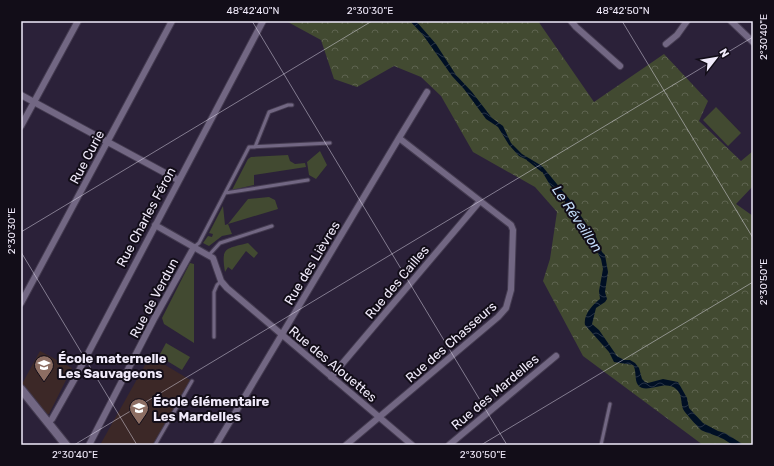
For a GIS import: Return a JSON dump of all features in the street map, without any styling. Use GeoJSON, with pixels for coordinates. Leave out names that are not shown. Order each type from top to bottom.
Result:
{"type":"FeatureCollection","features":[{"type":"Feature","properties":{"kind":"street"},"geometry":{"type":"LineString","coordinates":[[21,126],[78,21]]}},
{"type":"Feature","properties":{"kind":"street","name":"Rue Curie"},"geometry":{"type":"LineString","coordinates":[[21,303],[172,21]]}},
{"type":"Feature","properties":{"kind":"street","name":"Rue Charles Féron"},"geometry":{"type":"LineString","coordinates":[[48,423],[52,419],[74,380],[263,21]]}},
{"type":"Feature","properties":{"kind":"street"},"geometry":{"type":"LineString","coordinates":[[571,21],[620,66]]}},
{"type":"Feature","properties":{"kind":"street"},"geometry":{"type":"LineString","coordinates":[[666,44],[677,35],[688,21]]}},
{"type":"Feature","properties":{"kind":"street"},"geometry":{"type":"LineString","coordinates":[[731,21],[753,42]]}},
{"type":"Feature","properties":{"kind":"street","name":"Rue des Lièvres"},"geometry":{"type":"LineString","coordinates":[[216,445],[427,92]]}},
{"type":"Feature","properties":{"kind":"street"},"geometry":{"type":"LineString","coordinates":[[21,95],[178,180]]}},
{"type":"Feature","properties":{"kind":"street","name":"Rue des Chasseurs"},"geometry":{"type":"LineString","coordinates":[[346,445],[380,418],[498,317],[506,308],[511,290],[514,230],[511,225],[399,138]]}},
{"type":"Feature","properties":{"kind":"street","name":"Rue des Cailles"},"geometry":{"type":"LineString","coordinates":[[331,377],[480,201]]}},
{"type":"Feature","properties":{"kind":"street"},"geometry":{"type":"LineString","coordinates":[[155,225],[214,258],[221,281]]}},
{"type":"Feature","properties":{"kind":"street","name":"Rue de Verdun"},"geometry":{"type":"LineString","coordinates":[[89,445],[154,319],[194,247]]}},
{"type":"Feature","properties":{"kind":"street","name":"Rue des Alouettes"},"geometry":{"type":"LineString","coordinates":[[221,281],[227,288],[412,445]]}},
{"type":"Feature","properties":{"kind":"street","name":"Rue des Mardelles"},"geometry":{"type":"LineString","coordinates":[[449,445],[556,356]]}},
{"type":"Feature","properties":{"kind":"street"},"geometry":{"type":"LineString","coordinates":[[21,389],[24,398],[48,423],[66,445]]}},
{"type":"Feature","properties":{"kind":"lane"},"geometry":{"type":"LineString","coordinates":[[255,147],[269,112],[292,105]]}},
{"type":"Feature","properties":{"kind":"lane"},"geometry":{"type":"LineString","coordinates":[[194,247],[199,243],[249,147],[330,143]]}},
{"type":"Feature","properties":{"kind":"lane"},"geometry":{"type":"LineString","coordinates":[[225,193],[308,180]]}},
{"type":"Feature","properties":{"kind":"lane"},"geometry":{"type":"LineString","coordinates":[[210,255],[220,243],[272,226]]}},
{"type":"Feature","properties":{"kind":"lane"},"geometry":{"type":"LineString","coordinates":[[214,337],[214,292],[217,285],[221,281]]}},
{"type":"Feature","properties":{"kind":"lane"},"geometry":{"type":"LineString","coordinates":[[155,445],[192,381]]}},
{"type":"Feature","properties":{"kind":"lane"},"geometry":{"type":"LineString","coordinates":[[601,445],[610,404]]}},
{"type":"Feature","properties":{"kind":"shaded area","name":"École maternelle Les Sauvageons"},"geometry":{"type":"Polygon","coordinates":[[[40,351],[72,368],[49,414],[46,414],[22,384],[40,351]]]}},
{"type":"Feature","properties":{"kind":"shaded area","name":"École élémentaire Les Mardelles"},"geometry":{"type":"Polygon","coordinates":[[[150,356],[192,381],[155,445],[100,445],[150,356]]]}},
{"type":"Feature","properties":{"kind":"green space"},"geometry":{"type":"Polygon","coordinates":[[[286,21],[538,21],[594,102],[664,54],[708,101],[699,121],[741,161],[753,151],[753,186],[736,204],[753,216],[753,445],[703,445],[583,356],[543,281],[550,259],[557,212],[535,187],[473,152],[441,96],[421,77],[394,66],[357,87],[334,79],[321,40],[286,21]]]}},
{"type":"Feature","properties":{"kind":"green space"},"geometry":{"type":"Polygon","coordinates":[[[716,107],[741,133],[728,146],[703,120],[716,107]]]}},
{"type":"Feature","properties":{"kind":"green space"},"geometry":{"type":"Polygon","coordinates":[[[320,151],[327,165],[316,179],[309,175],[307,162],[320,151]]]}},
{"type":"Feature","properties":{"kind":"green space"},"geometry":{"type":"Polygon","coordinates":[[[288,155],[290,161],[295,164],[305,163],[306,167],[254,175],[254,185],[232,190],[248,159],[251,157],[288,155]]]}},
{"type":"Feature","properties":{"kind":"green space"},"geometry":{"type":"Polygon","coordinates":[[[269,197],[275,200],[278,209],[228,224],[248,199],[269,197]]]}},
{"type":"Feature","properties":{"kind":"green space"},"geometry":{"type":"Polygon","coordinates":[[[223,206],[225,225],[228,224],[232,234],[222,236],[209,246],[203,243],[208,236],[212,237],[213,234],[209,233],[223,206]]]}},
{"type":"Feature","properties":{"kind":"green space"},"geometry":{"type":"Polygon","coordinates":[[[248,243],[258,253],[254,258],[246,251],[232,270],[228,267],[225,272],[224,253],[226,250],[248,243]]]}},
{"type":"Feature","properties":{"kind":"green space"},"geometry":{"type":"Polygon","coordinates":[[[190,263],[194,264],[194,343],[164,324],[162,318],[190,263]]]}},
{"type":"Feature","properties":{"kind":"green space"},"geometry":{"type":"Polygon","coordinates":[[[166,343],[190,357],[182,370],[159,356],[166,343]]]}},
{"type":"Feature","properties":{"kind":"water"},"geometry":{"type":"Polygon","coordinates":[[[410,21],[416,21],[436,44],[456,75],[472,92],[492,118],[503,126],[511,143],[522,154],[542,166],[571,201],[589,228],[594,232],[602,252],[605,255],[608,272],[605,292],[607,299],[596,308],[592,324],[599,330],[617,356],[635,363],[639,368],[642,379],[645,382],[648,383],[663,379],[678,382],[687,398],[689,408],[703,423],[725,433],[744,445],[733,445],[701,430],[683,409],[678,391],[672,386],[641,388],[637,383],[633,365],[614,362],[609,352],[585,325],[587,314],[594,304],[600,299],[599,291],[603,269],[601,259],[582,224],[550,185],[540,168],[519,156],[509,145],[498,127],[486,119],[464,89],[452,76],[423,35],[410,21]]]}},
{"type":"Feature","properties":{"kind":"waterway","name":"Le Réveillon"},"geometry":{"type":"LineString","coordinates":[[528,160],[542,171]]}},
{"type":"Feature","properties":{"kind":"place","name":"École maternelle Les Sauvageons"},"geometry":{"type":"Point","coordinates":[44,382]}},
{"type":"Feature","properties":{"kind":"place","name":"École élémentaire Les Mardelles"},"geometry":{"type":"Point","coordinates":[139,425]}}]}
